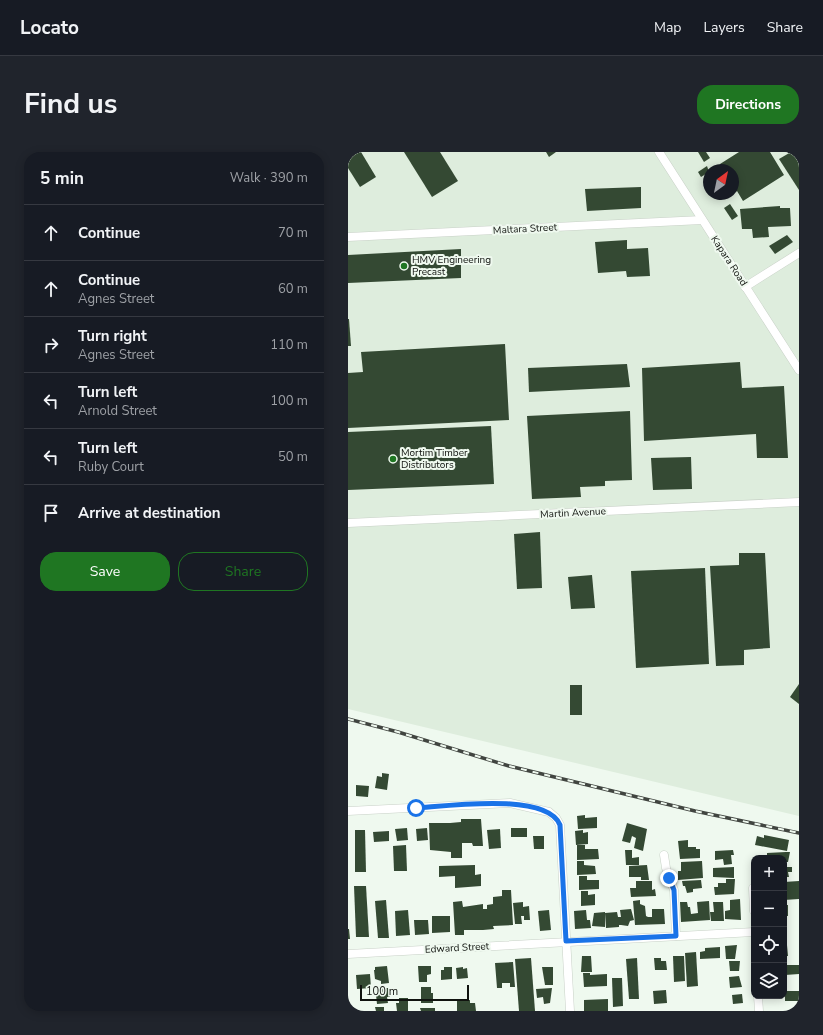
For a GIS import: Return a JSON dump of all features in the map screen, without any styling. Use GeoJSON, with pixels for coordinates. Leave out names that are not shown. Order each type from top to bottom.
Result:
{"type":"FeatureCollection","features":[{"type":"Feature","properties":{"kind":"street","name":"Kapara Road"},"geometry":{"type":"LineString","coordinates":[[659,152],[799,370]]}},
{"type":"Feature","properties":{"kind":"street","name":"Maltara Street"},"geometry":{"type":"LineString","coordinates":[[348,237],[702,220]]}},
{"type":"Feature","properties":{"kind":"street"},"geometry":{"type":"LineString","coordinates":[[746,287],[799,253]]}},
{"type":"Feature","properties":{"kind":"street","name":"Martin Avenue"},"geometry":{"type":"LineString","coordinates":[[348,523],[799,502]]}},
{"type":"Feature","properties":{"kind":"street"},"geometry":{"type":"LineString","coordinates":[[348,811],[510,803],[549,812],[559,821],[570,1011]]}},
{"type":"Feature","properties":{"kind":"street"},"geometry":{"type":"LineString","coordinates":[[664,856],[666,868],[674,890],[676,936]]}},
{"type":"Feature","properties":{"kind":"street","name":"Edward Street"},"geometry":{"type":"LineString","coordinates":[[348,954],[751,932]]}},
{"type":"Feature","properties":{"kind":"street"},"geometry":{"type":"LineString","coordinates":[[758,999],[759,1011]]}},
{"type":"Feature","properties":{"kind":"shaded area"},"geometry":{"type":"Polygon","coordinates":[[[348,152],[799,152],[799,816],[348,709],[348,152]]]}},
{"type":"Feature","properties":{"kind":"building"},"geometry":{"type":"Polygon","coordinates":[[[348,152],[361,152],[376,177],[360,187],[348,168],[348,152]]]}},
{"type":"Feature","properties":{"kind":"building"},"geometry":{"type":"Polygon","coordinates":[[[404,152],[440,152],[458,181],[432,197],[404,152]]]}},
{"type":"Feature","properties":{"kind":"building"},"geometry":{"type":"Polygon","coordinates":[[[546,152],[556,152],[549,157],[546,152]]]}},
{"type":"Feature","properties":{"kind":"building"},"geometry":{"type":"Polygon","coordinates":[[[698,152],[706,152],[710,158],[704,162],[698,152]]]}},
{"type":"Feature","properties":{"kind":"building"},"geometry":{"type":"Polygon","coordinates":[[[739,152],[770,152],[784,175],[743,201],[739,194],[739,164],[720,164],[739,152]]]}},
{"type":"Feature","properties":{"kind":"building"},"geometry":{"type":"Polygon","coordinates":[[[791,152],[799,162],[799,190],[779,159],[791,152]]]}},
{"type":"Feature","properties":{"kind":"building"},"geometry":{"type":"Polygon","coordinates":[[[703,169],[703,176],[701,177],[698,172],[703,169]]]}},
{"type":"Feature","properties":{"kind":"building"},"geometry":{"type":"Polygon","coordinates":[[[641,187],[641,208],[587,211],[585,189],[641,187]]]}},
{"type":"Feature","properties":{"kind":"building"},"geometry":{"type":"Polygon","coordinates":[[[730,204],[738,216],[732,220],[724,208],[730,204]]]}},
{"type":"Feature","properties":{"kind":"building"},"geometry":{"type":"Polygon","coordinates":[[[780,206],[780,208],[790,208],[791,226],[768,227],[769,237],[753,238],[752,229],[742,229],[740,209],[780,206]]]}},
{"type":"Feature","properties":{"kind":"building"},"geometry":{"type":"Polygon","coordinates":[[[787,235],[793,242],[775,254],[769,246],[787,235]]]}},
{"type":"Feature","properties":{"kind":"building"},"geometry":{"type":"Polygon","coordinates":[[[627,240],[627,249],[648,248],[650,276],[627,277],[626,271],[598,273],[595,242],[627,240]]]}},
{"type":"Feature","properties":{"kind":"building","name":"HMV Engineering Precast"},"geometry":{"type":"Polygon","coordinates":[[[461,249],[461,278],[348,283],[348,255],[461,249]]]}},
{"type":"Feature","properties":{"kind":"building"},"geometry":{"type":"Polygon","coordinates":[[[349,319],[351,346],[348,346],[349,319]]]}},
{"type":"Feature","properties":{"kind":"building"},"geometry":{"type":"Polygon","coordinates":[[[505,344],[509,420],[348,428],[348,373],[363,372],[361,352],[505,344]]]}},
{"type":"Feature","properties":{"kind":"building"},"geometry":{"type":"Polygon","coordinates":[[[740,362],[742,388],[784,386],[788,458],[757,458],[756,434],[644,441],[642,368],[740,362]]]}},
{"type":"Feature","properties":{"kind":"building"},"geometry":{"type":"Polygon","coordinates":[[[627,364],[630,387],[529,392],[528,368],[627,364]]]}},
{"type":"Feature","properties":{"kind":"building"},"geometry":{"type":"Polygon","coordinates":[[[630,411],[632,480],[605,481],[605,486],[580,487],[581,497],[532,499],[527,416],[630,411]]]}},
{"type":"Feature","properties":{"kind":"building"},"geometry":{"type":"Polygon","coordinates":[[[491,426],[494,484],[348,490],[348,432],[491,426]]]}},
{"type":"Feature","properties":{"kind":"building"},"geometry":{"type":"Polygon","coordinates":[[[691,457],[692,489],[653,490],[651,458],[691,457]]]}},
{"type":"Feature","properties":{"kind":"building"},"geometry":{"type":"Polygon","coordinates":[[[540,532],[542,588],[517,589],[514,534],[540,532]]]}},
{"type":"Feature","properties":{"kind":"building"},"geometry":{"type":"Polygon","coordinates":[[[739,553],[765,553],[770,648],[744,650],[744,665],[716,666],[710,566],[739,565],[739,553]]]}},
{"type":"Feature","properties":{"kind":"building"},"geometry":{"type":"Polygon","coordinates":[[[705,568],[709,664],[636,668],[631,571],[705,568]]]}},
{"type":"Feature","properties":{"kind":"building"},"geometry":{"type":"Polygon","coordinates":[[[592,575],[595,608],[571,609],[568,577],[592,575]]]}},
{"type":"Feature","properties":{"kind":"building"},"geometry":{"type":"Polygon","coordinates":[[[799,684],[799,704],[790,697],[799,684]]]}},
{"type":"Feature","properties":{"kind":"building"},"geometry":{"type":"Polygon","coordinates":[[[570,685],[582,685],[582,715],[570,715],[570,685]]]}},
{"type":"Feature","properties":{"kind":"building"},"geometry":{"type":"Polygon","coordinates":[[[382,773],[389,774],[387,790],[375,788],[377,776],[382,777],[382,773]]]}},
{"type":"Feature","properties":{"kind":"building"},"geometry":{"type":"Polygon","coordinates":[[[356,785],[369,786],[368,797],[356,796],[356,785]]]}},
{"type":"Feature","properties":{"kind":"building"},"geometry":{"type":"Polygon","coordinates":[[[585,815],[585,818],[597,817],[597,828],[578,829],[577,816],[585,815]]]}},
{"type":"Feature","properties":{"kind":"building"},"geometry":{"type":"Polygon","coordinates":[[[461,819],[481,819],[483,846],[473,846],[472,843],[462,843],[462,858],[451,858],[451,852],[430,850],[429,823],[461,822],[461,819]]]}},
{"type":"Feature","properties":{"kind":"building"},"geometry":{"type":"Polygon","coordinates":[[[627,823],[647,829],[643,851],[634,848],[636,838],[632,836],[630,843],[622,841],[627,823]]]}},
{"type":"Feature","properties":{"kind":"building"},"geometry":{"type":"Polygon","coordinates":[[[407,828],[408,840],[397,841],[395,829],[407,828]]]}},
{"type":"Feature","properties":{"kind":"building"},"geometry":{"type":"Polygon","coordinates":[[[427,828],[428,840],[417,841],[416,829],[427,828]]]}},
{"type":"Feature","properties":{"kind":"building"},"geometry":{"type":"Polygon","coordinates":[[[511,828],[527,828],[527,837],[511,837],[511,828]]]}},
{"type":"Feature","properties":{"kind":"building"},"geometry":{"type":"Polygon","coordinates":[[[500,829],[501,848],[489,849],[487,830],[500,829]]]}},
{"type":"Feature","properties":{"kind":"building"},"geometry":{"type":"Polygon","coordinates":[[[355,830],[365,830],[366,872],[355,872],[355,830]]]}},
{"type":"Feature","properties":{"kind":"building"},"geometry":{"type":"Polygon","coordinates":[[[583,830],[583,833],[588,832],[588,844],[576,845],[575,831],[583,830]]]}},
{"type":"Feature","properties":{"kind":"building"},"geometry":{"type":"Polygon","coordinates":[[[389,831],[389,841],[374,842],[373,832],[389,831]]]}},
{"type":"Feature","properties":{"kind":"building"},"geometry":{"type":"Polygon","coordinates":[[[764,835],[789,840],[787,851],[755,845],[757,836],[764,838],[764,835]]]}},
{"type":"Feature","properties":{"kind":"building"},"geometry":{"type":"Polygon","coordinates":[[[533,836],[544,836],[544,849],[534,849],[533,836]]]}},
{"type":"Feature","properties":{"kind":"building"},"geometry":{"type":"Polygon","coordinates":[[[688,840],[688,847],[696,847],[696,849],[700,849],[700,858],[680,859],[678,841],[688,840]]]}},
{"type":"Feature","properties":{"kind":"building"},"geometry":{"type":"Polygon","coordinates":[[[406,845],[407,871],[394,871],[393,846],[406,845]]]}},
{"type":"Feature","properties":{"kind":"building"},"geometry":{"type":"Polygon","coordinates":[[[577,845],[585,845],[585,849],[598,849],[599,859],[577,860],[577,845]]]}},
{"type":"Feature","properties":{"kind":"building"},"geometry":{"type":"Polygon","coordinates":[[[625,850],[632,850],[632,858],[639,857],[639,865],[626,865],[625,850]]]}},
{"type":"Feature","properties":{"kind":"building"},"geometry":{"type":"Polygon","coordinates":[[[733,850],[734,855],[731,855],[732,864],[724,865],[723,859],[715,860],[715,851],[733,850]]]}},
{"type":"Feature","properties":{"kind":"building"},"geometry":{"type":"Polygon","coordinates":[[[790,852],[788,862],[787,855],[767,855],[767,853],[790,852]]]}},
{"type":"Feature","properties":{"kind":"building"},"geometry":{"type":"Polygon","coordinates":[[[577,861],[584,861],[584,865],[595,866],[596,874],[577,875],[577,861]]]}},
{"type":"Feature","properties":{"kind":"building"},"geometry":{"type":"Polygon","coordinates":[[[702,861],[703,878],[678,880],[678,871],[681,871],[681,862],[702,861]]]}},
{"type":"Feature","properties":{"kind":"building"},"geometry":{"type":"Polygon","coordinates":[[[475,865],[475,875],[481,874],[481,886],[455,888],[455,876],[439,877],[439,866],[475,865]]]}},
{"type":"Feature","properties":{"kind":"building"},"geometry":{"type":"Polygon","coordinates":[[[647,865],[649,880],[641,880],[641,877],[629,877],[629,866],[647,865]]]}},
{"type":"Feature","properties":{"kind":"building"},"geometry":{"type":"Polygon","coordinates":[[[734,867],[734,878],[713,877],[713,868],[734,867]]]}},
{"type":"Feature","properties":{"kind":"building"},"geometry":{"type":"Polygon","coordinates":[[[787,867],[792,867],[792,872],[788,872],[789,877],[787,877],[787,867]]]}},
{"type":"Feature","properties":{"kind":"building"},"geometry":{"type":"Polygon","coordinates":[[[579,876],[587,876],[587,880],[599,880],[599,889],[579,890],[579,876]]]}},
{"type":"Feature","properties":{"kind":"building"},"geometry":{"type":"Polygon","coordinates":[[[726,879],[735,879],[734,894],[715,895],[714,887],[718,887],[718,883],[726,883],[726,879]]]}},
{"type":"Feature","properties":{"kind":"building"},"geometry":{"type":"Polygon","coordinates":[[[701,880],[702,888],[693,889],[693,892],[687,893],[682,881],[701,880]]]}},
{"type":"Feature","properties":{"kind":"building"},"geometry":{"type":"Polygon","coordinates":[[[636,881],[652,881],[652,890],[655,889],[656,896],[631,897],[630,888],[636,888],[636,881]]]}},
{"type":"Feature","properties":{"kind":"building"},"geometry":{"type":"Polygon","coordinates":[[[799,881],[799,899],[787,900],[787,882],[799,881]]]}},
{"type":"Feature","properties":{"kind":"building"},"geometry":{"type":"Polygon","coordinates":[[[354,886],[366,886],[369,937],[356,937],[354,886]]]}},
{"type":"Feature","properties":{"kind":"building"},"geometry":{"type":"Polygon","coordinates":[[[502,890],[511,890],[513,925],[493,926],[494,929],[464,930],[464,935],[455,935],[453,902],[462,901],[463,907],[483,904],[483,909],[487,909],[487,905],[493,904],[493,897],[502,896],[502,890]]]}},
{"type":"Feature","properties":{"kind":"building"},"geometry":{"type":"Polygon","coordinates":[[[581,891],[588,891],[588,895],[595,894],[595,905],[581,906],[581,891]]]}},
{"type":"Feature","properties":{"kind":"building"},"geometry":{"type":"Polygon","coordinates":[[[740,899],[741,920],[725,919],[725,911],[730,910],[730,900],[740,899]]]}},
{"type":"Feature","properties":{"kind":"building"},"geometry":{"type":"Polygon","coordinates":[[[386,900],[389,938],[378,938],[375,901],[386,900]]]}},
{"type":"Feature","properties":{"kind":"building"},"geometry":{"type":"Polygon","coordinates":[[[640,900],[640,904],[645,906],[646,916],[648,917],[652,917],[652,909],[664,909],[665,924],[635,925],[633,901],[640,900]]]}},
{"type":"Feature","properties":{"kind":"building"},"geometry":{"type":"Polygon","coordinates":[[[709,901],[710,920],[681,922],[680,902],[687,902],[688,907],[690,907],[691,914],[698,913],[697,902],[709,901]]]}},
{"type":"Feature","properties":{"kind":"building"},"geometry":{"type":"Polygon","coordinates":[[[523,902],[523,907],[529,906],[530,920],[524,920],[524,916],[521,916],[522,924],[515,924],[513,903],[523,902]]]}},
{"type":"Feature","properties":{"kind":"building"},"geometry":{"type":"Polygon","coordinates":[[[713,902],[723,902],[724,921],[711,921],[710,912],[714,912],[713,902]]]}},
{"type":"Feature","properties":{"kind":"building"},"geometry":{"type":"Polygon","coordinates":[[[787,905],[788,905],[787,916],[787,905]]]}},
{"type":"Feature","properties":{"kind":"building"},"geometry":{"type":"Polygon","coordinates":[[[631,909],[634,920],[630,921],[628,926],[619,925],[619,927],[606,928],[605,913],[617,912],[618,917],[621,917],[620,910],[631,909]]]}},
{"type":"Feature","properties":{"kind":"building"},"geometry":{"type":"Polygon","coordinates":[[[408,910],[410,935],[396,936],[395,911],[408,910]]]}},
{"type":"Feature","properties":{"kind":"building"},"geometry":{"type":"Polygon","coordinates":[[[549,910],[551,930],[540,931],[538,911],[549,910]]]}},
{"type":"Feature","properties":{"kind":"building"},"geometry":{"type":"Polygon","coordinates":[[[586,910],[587,920],[590,920],[591,928],[575,929],[574,911],[586,910]]]}},
{"type":"Feature","properties":{"kind":"building"},"geometry":{"type":"Polygon","coordinates":[[[605,912],[605,927],[592,926],[594,913],[605,912]]]}},
{"type":"Feature","properties":{"kind":"building"},"geometry":{"type":"Polygon","coordinates":[[[432,916],[450,916],[450,932],[432,933],[432,916]]]}},
{"type":"Feature","properties":{"kind":"building"},"geometry":{"type":"Polygon","coordinates":[[[414,920],[428,920],[429,934],[415,935],[414,920]]]}},
{"type":"Feature","properties":{"kind":"building"},"geometry":{"type":"Polygon","coordinates":[[[349,929],[350,939],[348,939],[349,929]]]}},
{"type":"Feature","properties":{"kind":"building"},"geometry":{"type":"Polygon","coordinates":[[[737,945],[735,959],[726,959],[725,946],[737,945]]]}},
{"type":"Feature","properties":{"kind":"building"},"geometry":{"type":"Polygon","coordinates":[[[720,947],[720,958],[700,959],[700,952],[705,951],[705,948],[720,947]]]}},
{"type":"Feature","properties":{"kind":"building"},"geometry":{"type":"Polygon","coordinates":[[[696,952],[698,986],[687,987],[685,953],[696,952]]]}},
{"type":"Feature","properties":{"kind":"building"},"geometry":{"type":"Polygon","coordinates":[[[582,956],[591,956],[592,972],[581,972],[582,956]]]}},
{"type":"Feature","properties":{"kind":"building"},"geometry":{"type":"Polygon","coordinates":[[[673,956],[684,956],[685,981],[674,982],[673,956]]]}},
{"type":"Feature","properties":{"kind":"building"},"geometry":{"type":"Polygon","coordinates":[[[531,958],[535,1011],[519,1011],[515,959],[531,958]]]}},
{"type":"Feature","properties":{"kind":"building"},"geometry":{"type":"Polygon","coordinates":[[[637,958],[639,999],[629,999],[626,959],[637,958]]]}},
{"type":"Feature","properties":{"kind":"building"},"geometry":{"type":"Polygon","coordinates":[[[654,958],[661,958],[661,961],[666,961],[667,970],[655,970],[654,958]]]}},
{"type":"Feature","properties":{"kind":"building"},"geometry":{"type":"Polygon","coordinates":[[[729,961],[740,961],[739,971],[730,971],[729,961]]]}},
{"type":"Feature","properties":{"kind":"building"},"geometry":{"type":"Polygon","coordinates":[[[513,962],[515,987],[510,987],[510,983],[502,983],[502,988],[497,988],[495,963],[513,962]]]}},
{"type":"Feature","properties":{"kind":"building"},"geometry":{"type":"Polygon","coordinates":[[[787,965],[799,965],[799,974],[787,975],[787,965]]]}},
{"type":"Feature","properties":{"kind":"building"},"geometry":{"type":"Polygon","coordinates":[[[387,966],[389,983],[381,984],[381,981],[375,979],[375,967],[387,966]]]}},
{"type":"Feature","properties":{"kind":"building"},"geometry":{"type":"Polygon","coordinates":[[[418,966],[431,966],[431,974],[427,975],[427,982],[419,982],[418,966]]]}},
{"type":"Feature","properties":{"kind":"building"},"geometry":{"type":"Polygon","coordinates":[[[444,967],[452,967],[452,979],[441,980],[441,970],[444,970],[444,967]]]}},
{"type":"Feature","properties":{"kind":"building"},"geometry":{"type":"Polygon","coordinates":[[[463,967],[463,969],[467,968],[468,978],[457,979],[456,968],[463,967]]]}},
{"type":"Feature","properties":{"kind":"building"},"geometry":{"type":"Polygon","coordinates":[[[542,967],[553,967],[553,985],[545,985],[542,967]]]}},
{"type":"Feature","properties":{"kind":"building"},"geometry":{"type":"Polygon","coordinates":[[[583,973],[590,973],[590,975],[607,974],[607,986],[584,987],[583,973]]]}},
{"type":"Feature","properties":{"kind":"building"},"geometry":{"type":"Polygon","coordinates":[[[370,974],[371,988],[357,989],[356,975],[370,974]]]}},
{"type":"Feature","properties":{"kind":"building"},"geometry":{"type":"Polygon","coordinates":[[[739,976],[742,987],[730,988],[729,977],[739,976]]]}},
{"type":"Feature","properties":{"kind":"building"},"geometry":{"type":"Polygon","coordinates":[[[612,978],[622,978],[623,1006],[613,1007],[612,978]]]}},
{"type":"Feature","properties":{"kind":"building"},"geometry":{"type":"Polygon","coordinates":[[[383,986],[383,988],[388,988],[390,997],[387,997],[388,1003],[377,1004],[376,995],[379,994],[375,987],[383,986]]]}},
{"type":"Feature","properties":{"kind":"building"},"geometry":{"type":"Polygon","coordinates":[[[421,987],[431,987],[431,993],[433,993],[433,1003],[421,1003],[421,987]]]}},
{"type":"Feature","properties":{"kind":"building"},"geometry":{"type":"Polygon","coordinates":[[[552,988],[550,1003],[544,1004],[543,997],[537,998],[536,989],[552,988]]]}},
{"type":"Feature","properties":{"kind":"building"},"geometry":{"type":"Polygon","coordinates":[[[666,990],[667,1003],[654,1004],[653,991],[666,990]]]}},
{"type":"Feature","properties":{"kind":"building"},"geometry":{"type":"Polygon","coordinates":[[[787,991],[799,991],[799,1001],[785,1001],[785,999],[787,999],[787,991]]]}},
{"type":"Feature","properties":{"kind":"building"},"geometry":{"type":"Polygon","coordinates":[[[742,994],[743,1003],[733,1004],[732,995],[742,994]]]}},
{"type":"Feature","properties":{"kind":"building"},"geometry":{"type":"Polygon","coordinates":[[[399,998],[408,998],[408,1011],[397,1011],[396,1003],[399,1003],[399,998]]]}},
{"type":"Feature","properties":{"kind":"building"},"geometry":{"type":"Polygon","coordinates":[[[608,999],[608,1011],[584,1011],[584,1000],[608,999]]]}},
{"type":"Feature","properties":{"kind":"building"},"geometry":{"type":"Polygon","coordinates":[[[470,1000],[470,1003],[475,1003],[476,1011],[457,1011],[457,1001],[470,1000]]]}},
{"type":"Feature","properties":{"kind":"building"},"geometry":{"type":"Polygon","coordinates":[[[375,1007],[384,1007],[384,1011],[376,1011],[375,1007]]]}},
{"type":"Feature","properties":{"kind":"building"},"geometry":{"type":"Polygon","coordinates":[[[420,1008],[435,1008],[435,1011],[421,1011],[420,1008]]]}},
{"type":"Feature","properties":{"kind":"railway"},"geometry":{"type":"LineString","coordinates":[[348,719],[398,732],[509,766],[695,811],[799,833]]}},
{"type":"Feature","properties":{"kind":"place","name":"HMV Engineering Precast"},"geometry":{"type":"Point","coordinates":[404,266]}},
{"type":"Feature","properties":{"kind":"place","name":"Mortim Timber Distributors"},"geometry":{"type":"Point","coordinates":[393,459]}},
{"type":"Feature","properties":{"kind":"route"},"geometry":{"type":"LineString","coordinates":[[416,808],[510,803],[549,812],[556,818],[560,825],[566,941],[676,936],[674,890],[669,878]]}}]}
